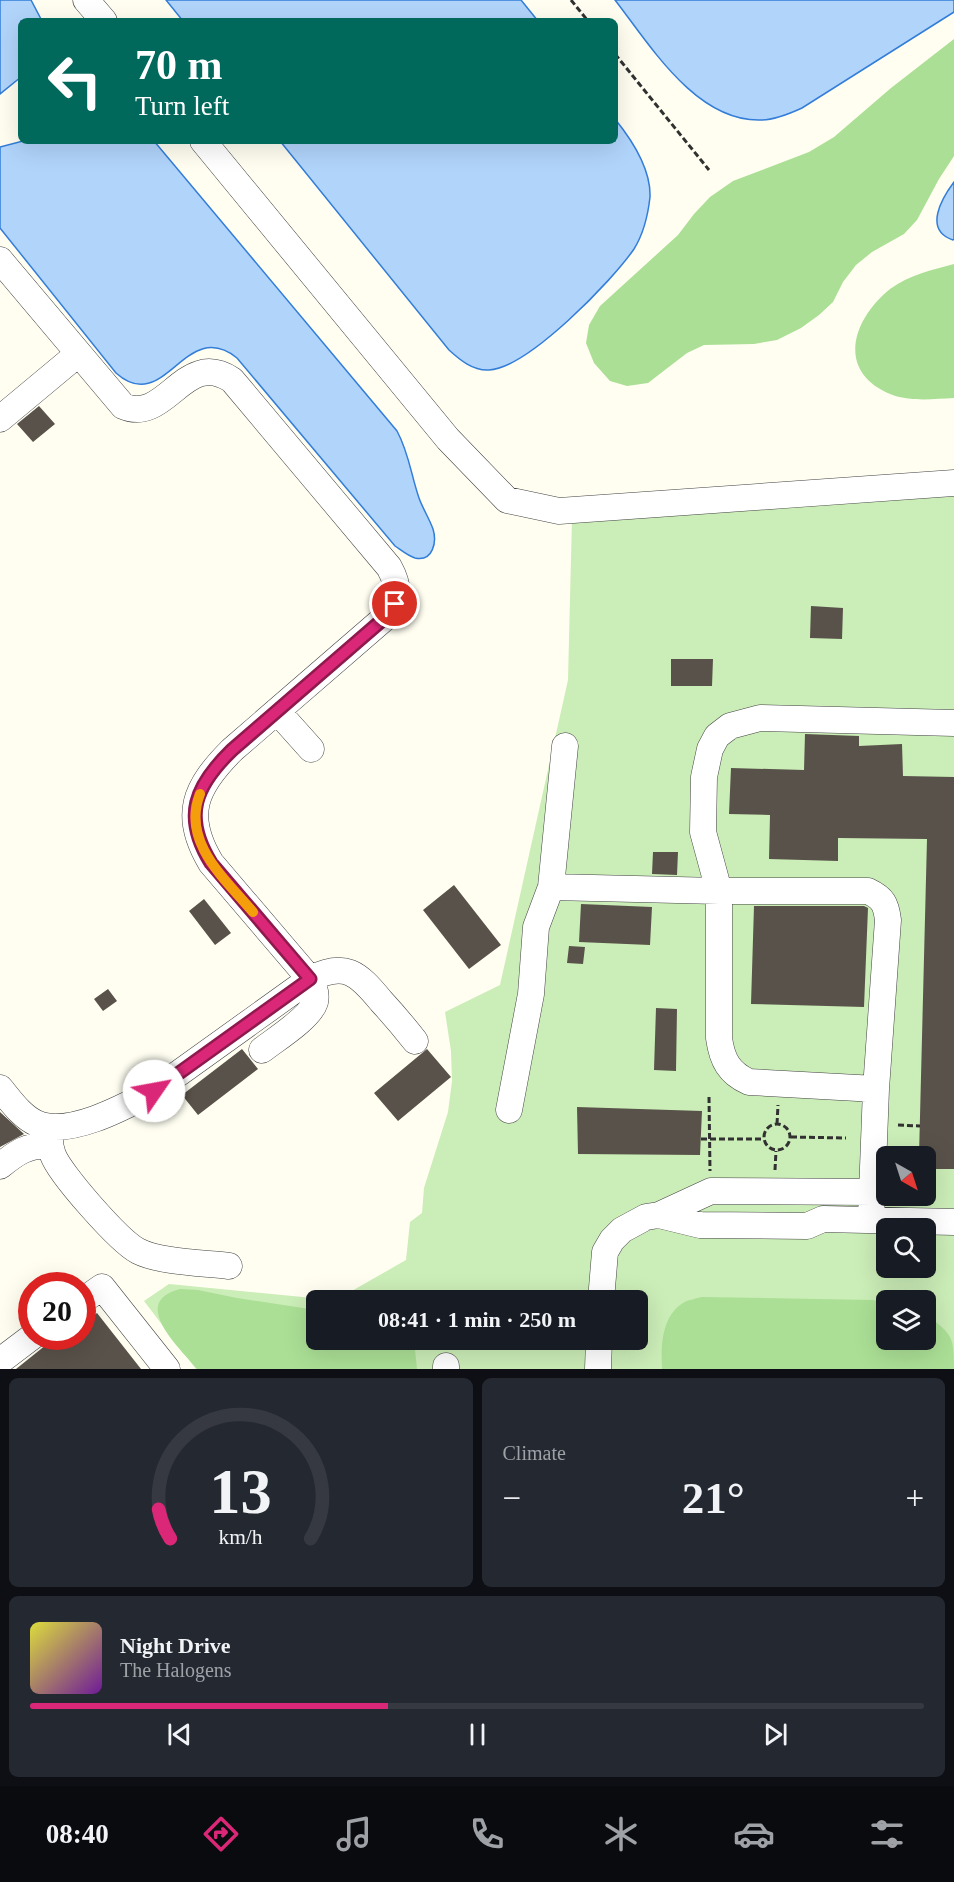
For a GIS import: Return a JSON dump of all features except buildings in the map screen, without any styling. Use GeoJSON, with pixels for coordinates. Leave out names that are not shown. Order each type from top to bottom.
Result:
{"type":"FeatureCollection","features":[{"type":"Feature","properties":{"kind":"lane"},"geometry":{"type":"LineString","coordinates":[[86,0],[101,18]]}},
{"type":"Feature","properties":{"kind":"lane"},"geometry":{"type":"LineString","coordinates":[[204,144],[448,440],[507,500],[559,511],[954,483]]}},
{"type":"Feature","properties":{"kind":"lane"},"geometry":{"type":"LineString","coordinates":[[0,260],[123,406],[133,410],[143,410],[153,406],[187,379],[199,373],[212,371],[224,374],[232,380],[396,579],[398,591],[395,604],[388,615],[232,750],[217,765],[198,797],[195,815],[196,831],[211,863],[310,979],[316,994],[311,1009],[262,1050]]}},
{"type":"Feature","properties":{"kind":"lane"},"geometry":{"type":"LineString","coordinates":[[0,419],[78,354]]}},
{"type":"Feature","properties":{"kind":"lane"},"geometry":{"type":"LineString","coordinates":[[277,711],[311,749]]}},
{"type":"Feature","properties":{"kind":"lane"},"geometry":{"type":"LineString","coordinates":[[876,1089],[749,1082],[737,1077],[728,1067],[721,1052],[719,1038],[718,891],[703,832],[704,777],[710,749],[717,736],[730,726],[760,718],[954,723]]}},
{"type":"Feature","properties":{"kind":"lane"},"geometry":{"type":"LineString","coordinates":[[509,1110],[531,994],[536,927],[551,887],[565,746]]}},
{"type":"Feature","properties":{"kind":"lane"},"geometry":{"type":"LineString","coordinates":[[551,887],[718,891],[868,891],[880,897],[886,906],[888,920],[876,1089],[871,1220]]}},
{"type":"Feature","properties":{"kind":"lane"},"geometry":{"type":"LineString","coordinates":[[0,1166],[24,1149],[68,1126],[136,1101],[154,1091],[310,979],[325,972],[340,970],[353,973],[364,981],[415,1041]]}},
{"type":"Feature","properties":{"kind":"lane"},"geometry":{"type":"LineString","coordinates":[[0,1088],[21,1113],[50,1136],[59,1166],[124,1242],[139,1252],[154,1257],[229,1266]]}},
{"type":"Feature","properties":{"kind":"lane"},"geometry":{"type":"LineString","coordinates":[[602,1290],[605,1252],[612,1240],[634,1223],[659,1215],[711,1191],[873,1192]]}},
{"type":"Feature","properties":{"kind":"lane"},"geometry":{"type":"LineString","coordinates":[[659,1215],[700,1225],[807,1226],[823,1219],[954,1222]]}},
{"type":"Feature","properties":{"kind":"lane"},"geometry":{"type":"LineString","coordinates":[[96,1291],[102,1287],[167,1369]]}},
{"type":"Feature","properties":{"kind":"lane"},"geometry":{"type":"LineString","coordinates":[[0,1361],[18,1347]]}},
{"type":"Feature","properties":{"kind":"lane"},"geometry":{"type":"LineString","coordinates":[[598,1369],[599,1350]]}},
{"type":"Feature","properties":{"kind":"path"},"geometry":{"type":"LineString","coordinates":[[571,0],[586,18]]}},
{"type":"Feature","properties":{"kind":"path"},"geometry":{"type":"LineString","coordinates":[[618,58],[709,170]]}},
{"type":"Feature","properties":{"kind":"path"},"geometry":{"type":"LineString","coordinates":[[709,1097],[710,1178]]}},
{"type":"Feature","properties":{"kind":"path"},"geometry":{"type":"LineString","coordinates":[[777,1124],[788,1129],[791,1137],[784,1149],[776,1151],[768,1147],[764,1139],[764,1134],[769,1127],[777,1124]]}},
{"type":"Feature","properties":{"kind":"path"},"geometry":{"type":"LineString","coordinates":[[898,1125],[920,1126]]}},
{"type":"Feature","properties":{"kind":"path"},"geometry":{"type":"LineString","coordinates":[[791,1137],[846,1138]]}},
{"type":"Feature","properties":{"kind":"path"},"geometry":{"type":"LineString","coordinates":[[701,1139],[764,1139]]}},
{"type":"Feature","properties":{"kind":"green space"},"geometry":{"type":"Polygon","coordinates":[[[954,39],[954,156],[917,220],[904,234],[872,252],[856,265],[843,282],[833,302],[819,315],[801,328],[777,340],[754,344],[704,345],[687,353],[648,383],[627,386],[610,381],[594,363],[586,343],[589,325],[600,306],[678,235],[710,197],[733,181],[809,152],[834,137],[891,88],[954,39]]]}},
{"type":"Feature","properties":{"kind":"green space"},"geometry":{"type":"Polygon","coordinates":[[[954,264],[954,398],[905,398],[890,394],[873,384],[862,372],[856,359],[859,330],[866,315],[877,301],[897,284],[954,264]]]}},
{"type":"Feature","properties":{"kind":"green space"},"geometry":{"type":"Polygon","coordinates":[[[954,495],[954,1369],[196,1369],[144,1301],[169,1284],[306,1297],[306,1350],[648,1350],[648,1290],[354,1290],[406,1260],[410,1222],[422,1213],[424,1188],[448,1112],[452,1081],[451,1051],[445,1012],[500,985],[568,680],[572,519],[954,495]]]}},
{"type":"Feature","properties":{"kind":"green space"},"geometry":{"type":"Polygon","coordinates":[[[180,1289],[198,1290],[306,1308],[306,1350],[415,1350],[417,1369],[197,1369],[163,1326],[158,1314],[159,1304],[165,1295],[180,1289]]]}},
{"type":"Feature","properties":{"kind":"green space"},"geometry":{"type":"Polygon","coordinates":[[[701,1297],[876,1301],[876,1350],[936,1350],[936,1322],[947,1332],[952,1343],[954,1369],[662,1369],[662,1342],[666,1324],[676,1309],[687,1301],[701,1297]]]}},
{"type":"Feature","properties":{"kind":"water"},"geometry":{"type":"Polygon","coordinates":[[[0,0],[31,0],[40,18],[18,18],[18,79],[0,94],[0,0]]]}},
{"type":"Feature","properties":{"kind":"water"},"geometry":{"type":"Polygon","coordinates":[[[166,0],[521,0],[536,18],[181,18],[166,0]]]}},
{"type":"Feature","properties":{"kind":"water"},"geometry":{"type":"Polygon","coordinates":[[[615,0],[954,0],[954,12],[802,108],[777,118],[761,120],[738,117],[716,108],[695,95],[659,58],[615,0]]]}},
{"type":"Feature","properties":{"kind":"water"},"geometry":{"type":"Polygon","coordinates":[[[618,123],[644,165],[649,186],[647,217],[634,249],[608,281],[568,321],[525,355],[506,366],[489,370],[472,367],[449,350],[282,144],[618,144],[618,123]]]}},
{"type":"Feature","properties":{"kind":"water"},"geometry":{"type":"Polygon","coordinates":[[[18,142],[157,144],[397,431],[419,498],[433,529],[434,545],[430,554],[426,557],[415,558],[395,546],[237,358],[219,348],[203,349],[189,356],[162,377],[148,383],[133,383],[116,373],[0,228],[0,147],[18,142]]]}},
{"type":"Feature","properties":{"kind":"water"},"geometry":{"type":"Polygon","coordinates":[[[954,182],[953,240],[944,235],[937,221],[940,205],[954,182]]]}},
{"type":"Feature","properties":{"kind":"slow traffic"},"geometry":{"type":"LineString","coordinates":[[200,794],[195,815],[196,831],[202,847],[211,863],[253,912]]}},
{"type":"Feature","properties":{"kind":"route"},"geometry":{"type":"LineString","coordinates":[[154,1091],[310,979],[211,863],[196,831],[195,815],[198,797],[217,765],[232,750],[388,615],[395,604]]}}]}
